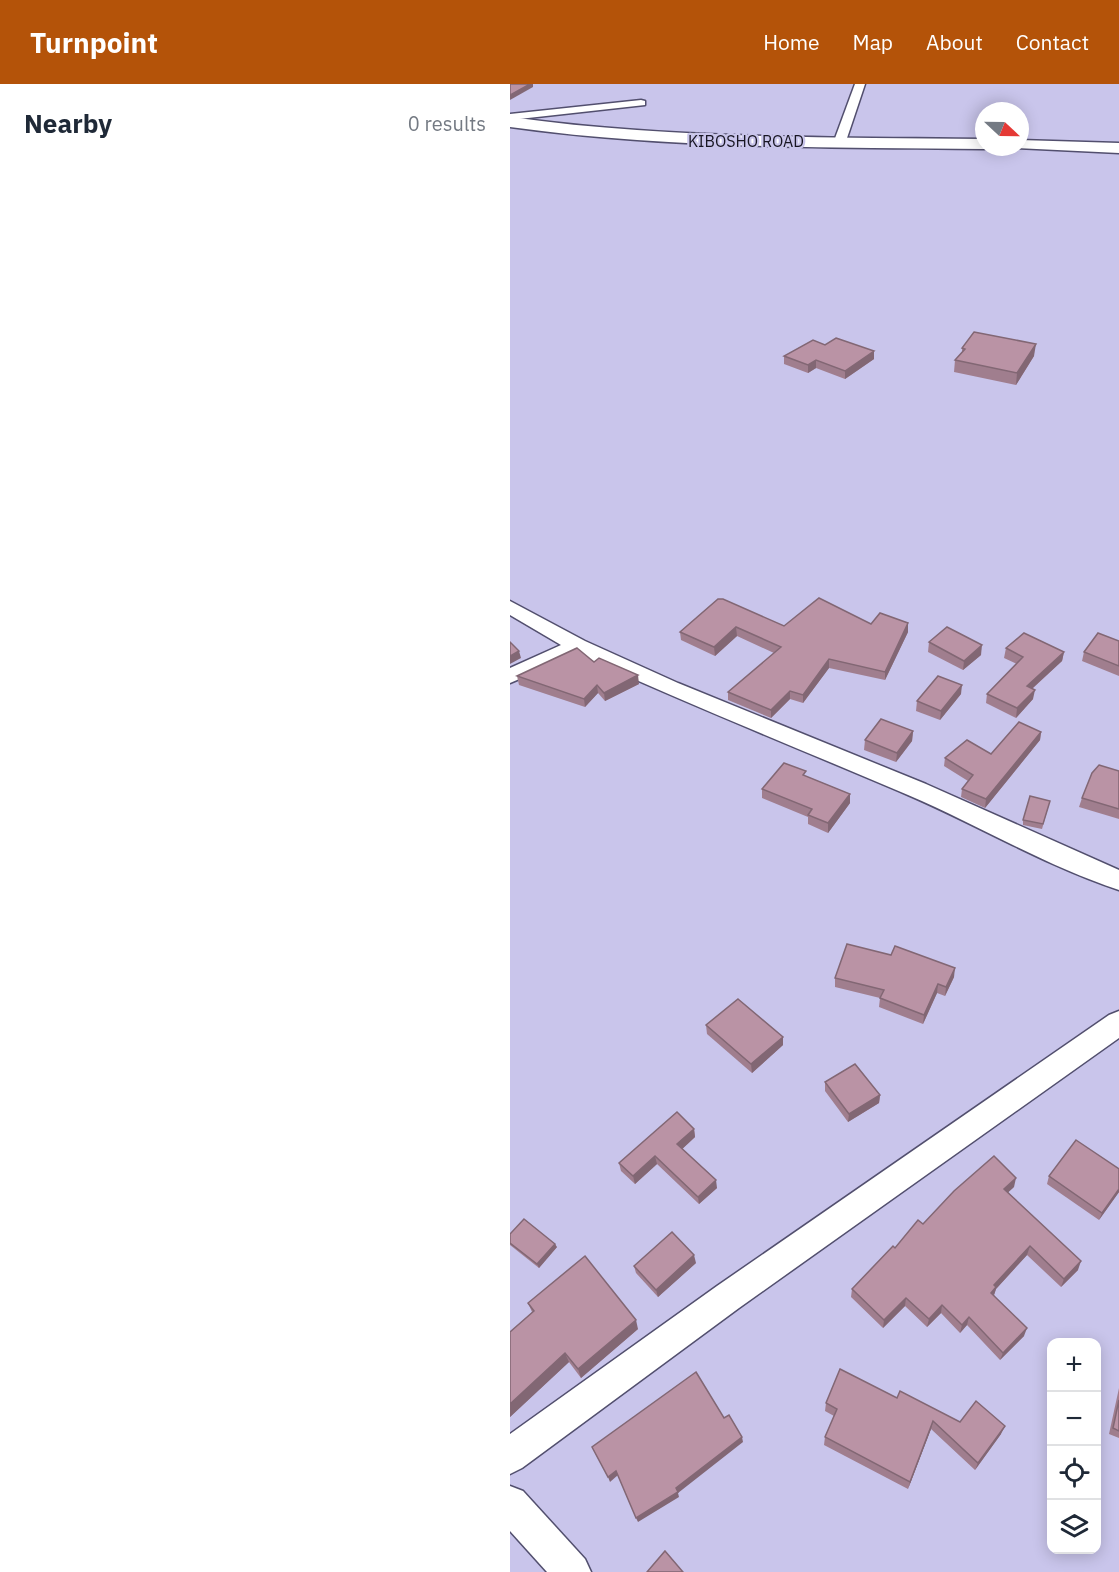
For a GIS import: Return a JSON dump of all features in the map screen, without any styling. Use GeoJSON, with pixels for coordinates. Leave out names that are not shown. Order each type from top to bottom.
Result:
{"type":"FeatureCollection","features":[{"type":"Feature","properties":{"kind":"main road","name":"KIBOSHO ROAD"},"geometry":{"type":"LineString","coordinates":[[510,120],[581,133],[647,139],[975,144]]}},
{"type":"Feature","properties":{"kind":"main road"},"geometry":{"type":"LineString","coordinates":[[1029,145],[1119,148]]}},
{"type":"Feature","properties":{"kind":"street"},"geometry":{"type":"LineString","coordinates":[[840,141],[860,84]]}},
{"type":"Feature","properties":{"kind":"street"},"geometry":{"type":"LineString","coordinates":[[510,120],[641,103]]}},
{"type":"Feature","properties":{"kind":"street"},"geometry":{"type":"LineString","coordinates":[[510,607],[578,646],[670,688],[918,790],[1054,853],[1119,880]]}},
{"type":"Feature","properties":{"kind":"street"},"geometry":{"type":"LineString","coordinates":[[510,676],[578,646]]}},
{"type":"Feature","properties":{"kind":"street"},"geometry":{"type":"LineString","coordinates":[[510,1456],[728,1297],[1119,1023]]}},
{"type":"Feature","properties":{"kind":"street"},"geometry":{"type":"LineString","coordinates":[[510,1504],[573,1572]]}},
{"type":"Feature","properties":{"kind":"building"},"geometry":{"type":"Polygon","coordinates":[[[510,84],[530,84],[510,95],[510,84]]]}},
{"type":"Feature","properties":{"kind":"building"},"geometry":{"type":"Polygon","coordinates":[[[974,332],[1036,344],[1017,373],[955,360],[965,349],[962,348],[974,332]]]}},
{"type":"Feature","properties":{"kind":"building"},"geometry":{"type":"Polygon","coordinates":[[[836,338],[874,351],[845,371],[816,360],[808,365],[784,356],[813,340],[825,345],[836,338]]]}},
{"type":"Feature","properties":{"kind":"building"},"geometry":{"type":"Polygon","coordinates":[[[819,598],[871,624],[880,613],[908,623],[885,672],[829,659],[803,695],[790,691],[771,710],[728,692],[781,647],[736,627],[714,647],[680,632],[718,599],[723,599],[784,626],[819,598]]]}},
{"type":"Feature","properties":{"kind":"building"},"geometry":{"type":"Polygon","coordinates":[[[947,627],[982,645],[964,661],[929,642],[947,627]]]}},
{"type":"Feature","properties":{"kind":"building"},"geometry":{"type":"Polygon","coordinates":[[[1024,633],[1064,652],[1027,686],[1035,690],[1017,708],[987,694],[1023,657],[1006,648],[1024,633]]]}},
{"type":"Feature","properties":{"kind":"building"},"geometry":{"type":"Polygon","coordinates":[[[1098,633],[1119,641],[1119,666],[1084,652],[1098,633]]]}},
{"type":"Feature","properties":{"kind":"building"},"geometry":{"type":"Polygon","coordinates":[[[510,642],[519,651],[510,656],[510,642]]]}},
{"type":"Feature","properties":{"kind":"building"},"geometry":{"type":"Polygon","coordinates":[[[577,648],[594,662],[599,658],[638,675],[604,693],[597,685],[584,699],[517,676],[577,648]]]}},
{"type":"Feature","properties":{"kind":"building"},"geometry":{"type":"Polygon","coordinates":[[[938,676],[962,685],[941,711],[917,701],[938,676]]]}},
{"type":"Feature","properties":{"kind":"building"},"geometry":{"type":"Polygon","coordinates":[[[881,719],[913,731],[897,753],[865,740],[881,719]]]}},
{"type":"Feature","properties":{"kind":"building"},"geometry":{"type":"Polygon","coordinates":[[[1019,722],[1041,732],[986,799],[962,789],[973,775],[945,758],[967,740],[991,754],[1019,722]]]}},
{"type":"Feature","properties":{"kind":"building"},"geometry":{"type":"Polygon","coordinates":[[[784,763],[806,771],[803,775],[850,794],[828,823],[808,815],[812,809],[762,789],[784,763]]]}},
{"type":"Feature","properties":{"kind":"building"},"geometry":{"type":"Polygon","coordinates":[[[1099,765],[1119,771],[1119,809],[1082,798],[1092,773],[1099,765]]]}},
{"type":"Feature","properties":{"kind":"building"},"geometry":{"type":"Polygon","coordinates":[[[1030,796],[1050,801],[1043,824],[1023,820],[1030,796]]]}},
{"type":"Feature","properties":{"kind":"building"},"geometry":{"type":"Polygon","coordinates":[[[847,944],[891,955],[895,946],[955,968],[946,987],[938,984],[924,1015],[880,998],[884,990],[835,978],[847,944]]]}},
{"type":"Feature","properties":{"kind":"building"},"geometry":{"type":"Polygon","coordinates":[[[738,999],[783,1037],[751,1064],[706,1025],[738,999]]]}},
{"type":"Feature","properties":{"kind":"building"},"geometry":{"type":"Polygon","coordinates":[[[855,1064],[880,1095],[849,1114],[825,1082],[855,1064]]]}},
{"type":"Feature","properties":{"kind":"building"},"geometry":{"type":"Polygon","coordinates":[[[677,1112],[694,1129],[677,1144],[716,1180],[698,1197],[655,1156],[633,1176],[619,1163],[677,1112]]]}},
{"type":"Feature","properties":{"kind":"building"},"geometry":{"type":"Polygon","coordinates":[[[1076,1140],[1119,1169],[1119,1189],[1102,1213],[1049,1176],[1076,1140]]]}},
{"type":"Feature","properties":{"kind":"building"},"geometry":{"type":"Polygon","coordinates":[[[994,1156],[1016,1178],[1004,1189],[1081,1261],[1064,1279],[1030,1246],[994,1285],[996,1287],[991,1293],[1027,1328],[1003,1353],[969,1317],[962,1325],[942,1305],[929,1319],[906,1298],[884,1320],[852,1289],[893,1246],[895,1248],[918,1220],[923,1224],[954,1191],[994,1156]]]}},
{"type":"Feature","properties":{"kind":"building"},"geometry":{"type":"Polygon","coordinates":[[[524,1219],[555,1244],[537,1264],[510,1243],[510,1234],[524,1219]]]}},
{"type":"Feature","properties":{"kind":"building"},"geometry":{"type":"Polygon","coordinates":[[[672,1232],[694,1255],[656,1290],[634,1266],[672,1232]]]}},
{"type":"Feature","properties":{"kind":"building"},"geometry":{"type":"Polygon","coordinates":[[[585,1256],[636,1320],[578,1369],[565,1353],[510,1404],[510,1332],[534,1311],[528,1303],[585,1256]]]}},
{"type":"Feature","properties":{"kind":"building"},"geometry":{"type":"Polygon","coordinates":[[[840,1369],[897,1398],[900,1391],[960,1422],[976,1401],[1005,1426],[978,1463],[933,1421],[910,1482],[825,1437],[837,1409],[826,1403],[840,1369]]]}},
{"type":"Feature","properties":{"kind":"building"},"geometry":{"type":"Polygon","coordinates":[[[696,1372],[724,1418],[729,1415],[742,1437],[676,1488],[678,1492],[636,1518],[616,1471],[608,1477],[592,1447],[696,1372]]]}},
{"type":"Feature","properties":{"kind":"building"},"geometry":{"type":"Polygon","coordinates":[[[1119,1400],[1119,1431],[1113,1428],[1119,1400]]]}},
{"type":"Feature","properties":{"kind":"building"},"geometry":{"type":"Polygon","coordinates":[[[665,1551],[683,1572],[647,1572],[665,1551]]]}}]}
